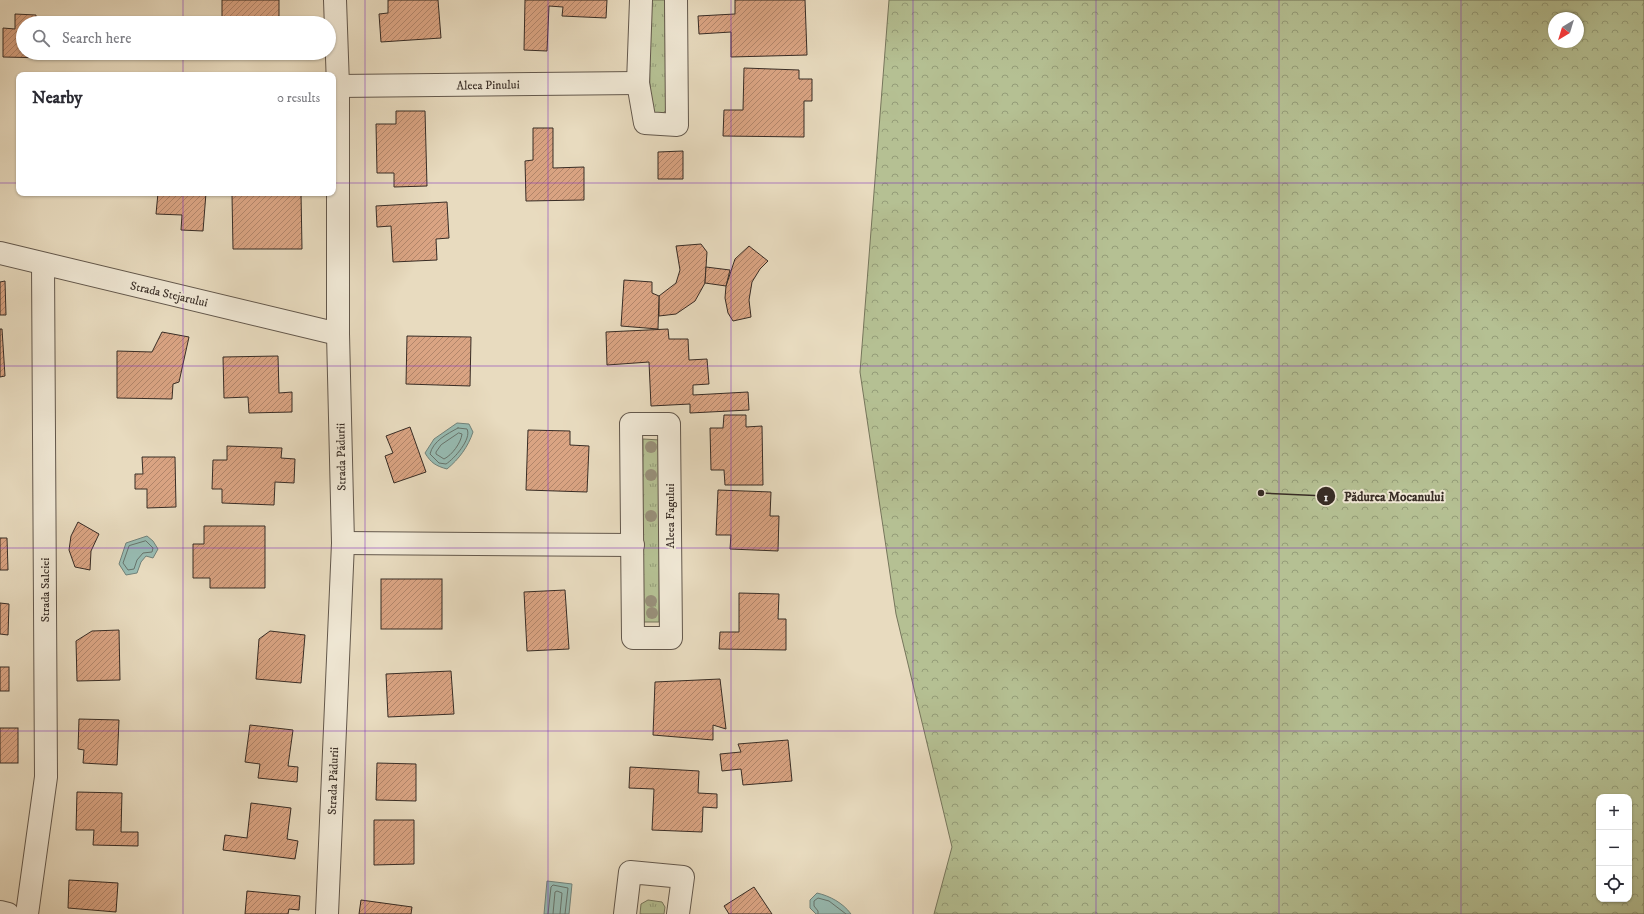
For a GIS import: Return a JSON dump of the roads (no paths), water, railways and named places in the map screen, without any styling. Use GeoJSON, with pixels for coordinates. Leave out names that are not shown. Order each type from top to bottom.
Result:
{"type":"FeatureCollection","features":[{"type":"Feature","properties":{"kind":"street","name":"Strada Pădurii"},"geometry":{"type":"LineString","coordinates":[[335,0],[336,16]]}},
{"type":"Feature","properties":{"kind":"street"},"geometry":{"type":"LineString","coordinates":[[641,0],[638,83],[645,122],[677,125],[676,0]]}},
{"type":"Feature","properties":{"kind":"street","name":"Strada Pădurii"},"geometry":{"type":"LineString","coordinates":[[327,914],[343,543],[338,334],[338,86],[336,29]]}},
{"type":"Feature","properties":{"kind":"street","name":"Aleea Pinului"},"geometry":{"type":"LineString","coordinates":[[338,86],[638,83]]}},
{"type":"Feature","properties":{"kind":"street","name":"Strada Stejarului"},"geometry":{"type":"LineString","coordinates":[[0,253],[338,334]]}},
{"type":"Feature","properties":{"kind":"street","name":"Strada Salciei"},"geometry":{"type":"LineString","coordinates":[[27,914],[46,777],[43,264]]}},
{"type":"Feature","properties":{"kind":"street","name":"Aleea Fagului"},"geometry":{"type":"LineString","coordinates":[[631,424],[669,424],[671,638],[633,638],[632,545],[631,424]]}},
{"type":"Feature","properties":{"kind":"street"},"geometry":{"type":"LineString","coordinates":[[343,543],[632,545]]}},
{"type":"Feature","properties":{"kind":"street"},"geometry":{"type":"LineString","coordinates":[[625,914],[630,872],[683,877],[678,914]]}},
{"type":"Feature","properties":{"kind":"street"},"geometry":{"type":"LineString","coordinates":[[0,912],[8,914]]}},
{"type":"Feature","properties":{"kind":"water"},"geometry":{"type":"Polygon","coordinates":[[[457,423],[469,424],[473,432],[469,443],[463,452],[447,469],[440,467],[434,464],[425,453],[434,439],[457,423]]]}},
{"type":"Feature","properties":{"kind":"water"},"geometry":{"type":"Polygon","coordinates":[[[147,536],[153,541],[158,549],[153,558],[146,556],[141,562],[137,573],[126,575],[119,564],[126,543],[147,536]]]}},
{"type":"Feature","properties":{"kind":"water"},"geometry":{"type":"Polygon","coordinates":[[[547,881],[572,884],[569,914],[544,914],[547,881]]]}},
{"type":"Feature","properties":{"kind":"water"},"geometry":{"type":"Polygon","coordinates":[[[817,893],[836,900],[851,914],[816,914],[810,908],[810,900],[817,893]]]}},
{"type":"Feature","properties":{"kind":"place","name":"Pădurea Mocanului"},"geometry":{"type":"Point","coordinates":[1261,493]}}]}
